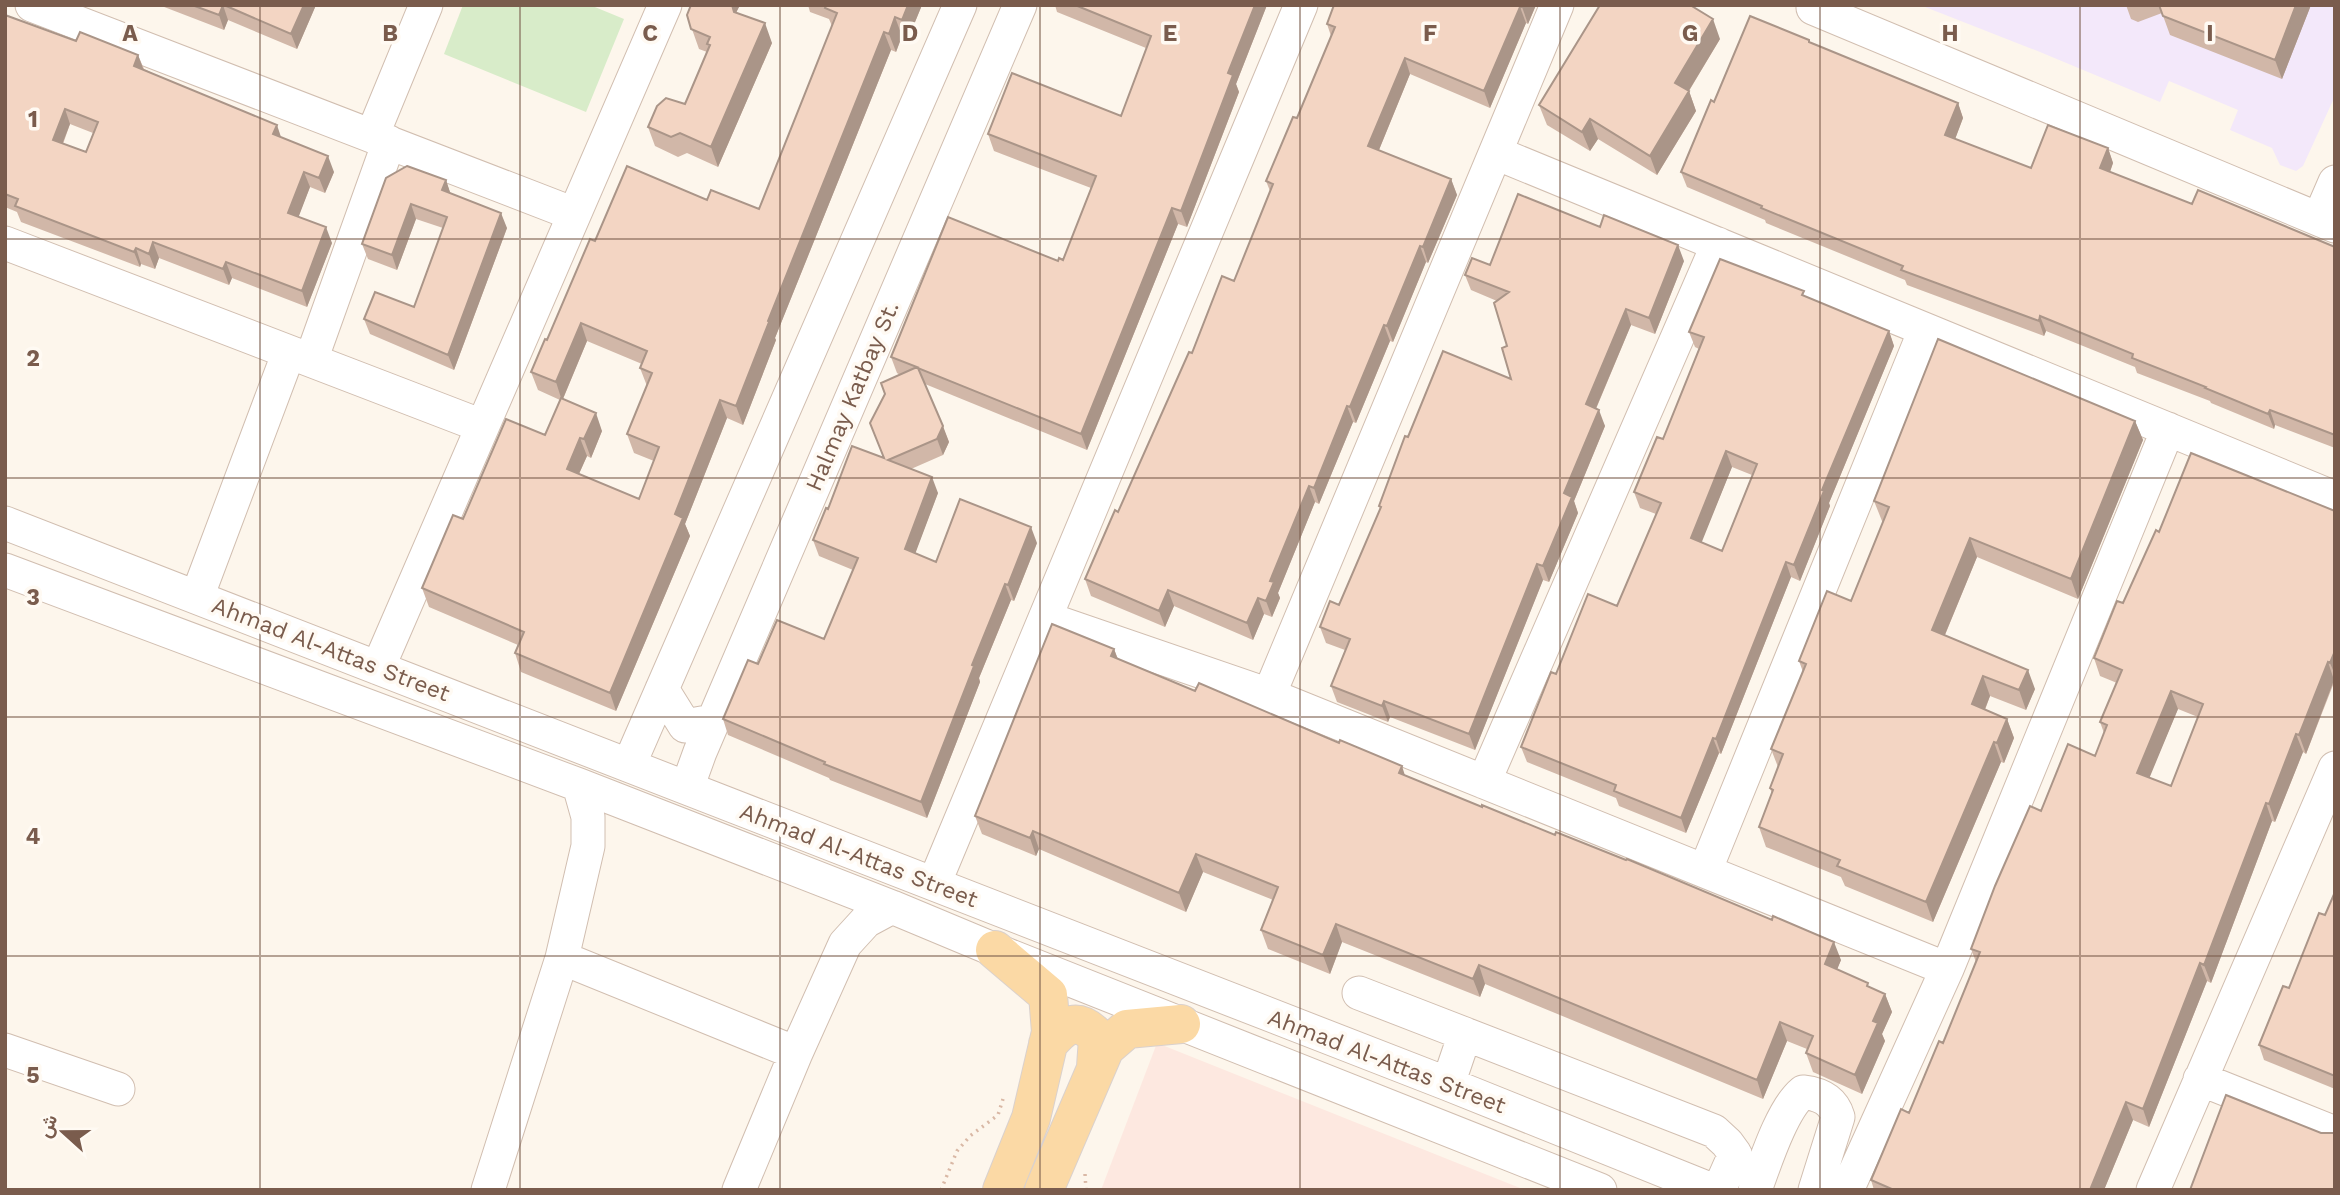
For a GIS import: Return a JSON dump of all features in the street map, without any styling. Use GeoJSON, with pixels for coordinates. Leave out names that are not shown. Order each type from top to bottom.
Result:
{"type":"FeatureCollection","features":[{"type":"Feature","properties":{"kind":"main road"},"geometry":{"type":"LineString","coordinates":[[995,950],[1048,995],[1051,1032],[1031,1118],[1002,1190]]}},
{"type":"Feature","properties":{"kind":"main road"},"geometry":{"type":"LineString","coordinates":[[1048,1044],[1062,1028],[1073,1024],[1089,1028],[1098,1038],[1096,1067]]}},
{"type":"Feature","properties":{"kind":"main road"},"geometry":{"type":"LineString","coordinates":[[1044,1190],[1105,1048],[1126,1028],[1181,1024]]}},
{"type":"Feature","properties":{"kind":"street"},"geometry":{"type":"LineString","coordinates":[[32,5],[574,214]]}},
{"type":"Feature","properties":{"kind":"street"},"geometry":{"type":"LineString","coordinates":[[197,597],[300,356],[426,5]]}},
{"type":"Feature","properties":{"kind":"street"},"geometry":{"type":"LineString","coordinates":[[378,668],[665,5]]}},
{"type":"Feature","properties":{"kind":"street"},"geometry":{"type":"LineString","coordinates":[[629,765],[960,5]]}},
{"type":"Feature","properties":{"kind":"street","name":"Halmay Katbay St."},"geometry":{"type":"LineString","coordinates":[[687,788],[713,721],[1020,5]]}},
{"type":"Feature","properties":{"kind":"street"},"geometry":{"type":"LineString","coordinates":[[934,884],[1301,5]]}},
{"type":"Feature","properties":{"kind":"street"},"geometry":{"type":"LineString","coordinates":[[1269,695],[1557,5]]}},
{"type":"Feature","properties":{"kind":"street"},"geometry":{"type":"LineString","coordinates":[[1811,6],[2327,223],[2335,182]]}},
{"type":"Feature","properties":{"kind":"street"},"geometry":{"type":"LineString","coordinates":[[1496,153],[2335,498]]}},
{"type":"Feature","properties":{"kind":"street"},"geometry":{"type":"LineString","coordinates":[[5,243],[482,426]]}},
{"type":"Feature","properties":{"kind":"street"},"geometry":{"type":"LineString","coordinates":[[1484,782],[1718,244]]}},
{"type":"Feature","properties":{"kind":"street"},"geometry":{"type":"LineString","coordinates":[[1704,871],[1925,330]]}},
{"type":"Feature","properties":{"kind":"street"},"geometry":{"type":"LineString","coordinates":[[1847,1190],[1947,969],[2168,429]]}},
{"type":"Feature","properties":{"kind":"street","name":"Ahmad Al-Attas Street"},"geometry":{"type":"LineString","coordinates":[[5,523],[1448,1084],[1712,1190]]}},
{"type":"Feature","properties":{"kind":"street","name":"Ahmad Al-Attas Street"},"geometry":{"type":"LineString","coordinates":[[5,570],[579,785],[1600,1190]]}},
{"type":"Feature","properties":{"kind":"street"},"geometry":{"type":"LineString","coordinates":[[1045,618],[1269,695],[1947,969]]}},
{"type":"Feature","properties":{"kind":"street"},"geometry":{"type":"LineString","coordinates":[[662,689],[685,726],[713,721]]}},
{"type":"Feature","properties":{"kind":"street"},"geometry":{"type":"LineString","coordinates":[[2153,1190],[2335,768]]}},
{"type":"Feature","properties":{"kind":"street"},"geometry":{"type":"LineString","coordinates":[[488,1190],[562,958],[588,846],[589,817],[579,785]]}},
{"type":"Feature","properties":{"kind":"street"},"geometry":{"type":"LineString","coordinates":[[739,1190],[845,944],[866,921],[892,907]]}},
{"type":"Feature","properties":{"kind":"street"},"geometry":{"type":"LineString","coordinates":[[562,958],[796,1053]]}},
{"type":"Feature","properties":{"kind":"street"},"geometry":{"type":"LineString","coordinates":[[1359,993],[1714,1131],[1735,1154],[1719,1190]]}},
{"type":"Feature","properties":{"kind":"street"},"geometry":{"type":"LineString","coordinates":[[1448,1084],[1465,1034]]}},
{"type":"Feature","properties":{"kind":"street"},"geometry":{"type":"LineString","coordinates":[[5,1050],[118,1089]]}},
{"type":"Feature","properties":{"kind":"street"},"geometry":{"type":"LineString","coordinates":[[2200,1079],[2335,1133]]}},
{"type":"Feature","properties":{"kind":"street"},"geometry":{"type":"LineString","coordinates":[[1755,1190],[1786,1114],[1794,1099],[1803,1092],[1814,1093],[1830,1101],[1838,1117],[1815,1190]]}},
{"type":"Feature","properties":{"kind":"path"},"geometry":{"type":"LineString","coordinates":[[941,1190],[957,1151],[970,1136],[998,1115]]}},
{"type":"Feature","properties":{"kind":"shaded area"},"geometry":{"type":"Polygon","coordinates":[[[1920,5],[2335,5],[2335,96],[2303,166],[2296,171],[2280,165],[2272,148],[2230,130],[2238,110],[2169,81],[2160,102],[1920,5]]]}},
{"type":"Feature","properties":{"kind":"shaded area"},"geometry":{"type":"Polygon","coordinates":[[[1157,1043],[1525,1190],[1101,1190],[1157,1043]]]}},
{"type":"Feature","properties":{"kind":"green space"},"geometry":{"type":"Polygon","coordinates":[[[463,5],[590,5],[624,19],[586,112],[444,54],[463,5]]]}},
{"type":"Feature","properties":{"kind":"building"},"geometry":{"type":"Polygon","coordinates":[[[192,5],[223,5],[219,15],[192,5]]]}},
{"type":"Feature","properties":{"kind":"building"},"geometry":{"type":"Polygon","coordinates":[[[224,5],[304,5],[291,34],[224,5]]]}},
{"type":"Feature","properties":{"kind":"building"},"geometry":{"type":"Polygon","coordinates":[[[691,5],[732,5],[734,12],[765,23],[711,147],[680,133],[671,137],[648,127],[657,106],[666,98],[685,104],[710,45],[707,44],[710,37],[691,29],[687,15],[691,5]]]}},
{"type":"Feature","properties":{"kind":"building"},"geometry":{"type":"Polygon","coordinates":[[[826,5],[908,5],[902,20],[895,17],[889,34],[884,32],[736,406],[720,400],[675,514],[683,518],[610,693],[515,653],[524,632],[422,588],[453,515],[463,519],[506,419],[545,435],[561,398],[596,413],[584,439],[580,438],[567,469],[639,499],[659,447],[627,434],[652,373],[640,368],[647,351],[581,323],[556,382],[531,372],[590,239],[595,241],[627,166],[707,200],[711,190],[759,209],[837,13],[825,8],[826,5]]]}},
{"type":"Feature","properties":{"kind":"building"},"geometry":{"type":"Polygon","coordinates":[[[1075,5],[1255,5],[1228,73],[1233,75],[1181,211],[1172,208],[1081,434],[918,368],[943,426],[937,439],[888,460],[932,477],[905,549],[936,562],[960,499],[1031,527],[972,665],[974,666],[921,802],[824,764],[825,762],[723,719],[748,660],[758,664],[777,620],[824,639],[858,558],[813,540],[852,446],[884,458],[870,423],[885,394],[881,383],[917,367],[891,357],[948,217],[1058,261],[1059,258],[1063,260],[1096,176],[988,134],[1012,73],[1121,116],[1151,36],[1075,5]]]}},
{"type":"Feature","properties":{"kind":"building"},"geometry":{"type":"Polygon","coordinates":[[[1334,5],[1523,5],[1484,91],[1405,58],[1368,146],[1451,179],[1387,326],[1384,325],[1350,407],[1347,406],[1314,488],[1309,486],[1270,581],[1274,582],[1266,601],[1258,598],[1247,623],[1168,590],[1159,611],[1085,579],[1189,352],[1192,353],[1222,276],[1234,281],[1273,184],[1266,181],[1293,117],[1297,118],[1335,27],[1327,24],[1334,5]]]}},
{"type":"Feature","properties":{"kind":"building"},"geometry":{"type":"Polygon","coordinates":[[[1600,5],[1690,5],[1713,19],[1675,83],[1689,91],[1650,156],[1590,119],[1582,132],[1539,105],[1600,5]]]}},
{"type":"Feature","properties":{"kind":"building"},"geometry":{"type":"Polygon","coordinates":[[[2159,5],[2296,5],[2275,60],[2163,16],[2159,5]]]}},
{"type":"Feature","properties":{"kind":"building"},"geometry":{"type":"Polygon","coordinates":[[[5,15],[76,41],[80,32],[138,55],[134,66],[277,125],[273,134],[328,156],[319,178],[304,172],[288,213],[326,227],[302,291],[226,262],[223,269],[153,242],[149,254],[136,248],[134,252],[15,206],[18,199],[5,194],[5,15]],[[65,109],[53,140],[86,152],[98,122],[65,109]]]}},
{"type":"Feature","properties":{"kind":"building"},"geometry":{"type":"Polygon","coordinates":[[[1750,16],[1958,103],[1945,135],[2031,168],[2048,125],[2108,148],[2100,168],[2192,204],[2198,190],[2335,247],[2335,435],[2270,410],[2268,414],[2132,358],[2133,354],[2040,316],[2039,321],[1901,270],[1903,266],[1681,172],[1750,16]]]}},
{"type":"Feature","properties":{"kind":"building"},"geometry":{"type":"Polygon","coordinates":[[[407,166],[446,180],[442,190],[501,213],[448,355],[364,319],[375,292],[414,307],[447,217],[411,204],[392,255],[362,244],[386,178],[407,166]]]}},
{"type":"Feature","properties":{"kind":"building"},"geometry":{"type":"Polygon","coordinates":[[[1518,194],[1600,227],[1604,215],[1678,245],[1649,318],[1626,309],[1586,404],[1599,410],[1564,493],[1572,497],[1543,566],[1537,564],[1469,734],[1384,701],[1382,706],[1331,686],[1350,639],[1320,627],[1330,601],[1339,605],[1381,507],[1379,506],[1405,436],[1408,437],[1443,351],[1511,379],[1502,348],[1507,346],[1494,303],[1509,292],[1465,275],[1472,258],[1490,265],[1518,194]]]}},
{"type":"Feature","properties":{"kind":"building"},"geometry":{"type":"Polygon","coordinates":[[[1720,259],[1804,291],[1802,295],[1889,331],[1822,490],[1824,491],[1794,565],[1786,562],[1716,739],[1713,738],[1681,818],[1614,791],[1616,785],[1521,747],[1551,672],[1556,674],[1588,594],[1617,606],[1661,503],[1634,492],[1657,437],[1663,439],[1704,337],[1689,332],[1720,259]],[[1726,451],[1691,538],[1722,551],[1757,464],[1726,451]]]}},
{"type":"Feature","properties":{"kind":"building"},"geometry":{"type":"Polygon","coordinates":[[[1938,339],[2135,421],[2071,579],[1970,538],[1932,630],[2028,670],[2019,690],[1983,676],[1972,704],[2007,719],[1997,743],[1994,742],[1926,902],[1837,866],[1840,860],[1759,827],[1783,754],[1771,749],[1806,664],[1799,661],[1827,591],[1851,601],[1889,507],[1874,501],[1938,339]]]}},
{"type":"Feature","properties":{"kind":"building"},"geometry":{"type":"Polygon","coordinates":[[[2191,453],[2335,511],[2335,651],[2330,663],[2328,662],[2299,735],[2296,734],[2269,804],[2266,803],[2204,965],[2200,963],[2143,1109],[2126,1102],[2090,1190],[1894,1190],[1871,1180],[1901,1109],[1909,1113],[1939,1041],[1943,1043],[1980,952],[1971,949],[2030,806],[2041,811],[2068,744],[2095,756],[2107,725],[2100,722],[2122,670],[2094,658],[2117,601],[2123,603],[2156,530],[2159,532],[2191,453]],[[2171,691],[2137,773],[2171,786],[2203,704],[2171,691]]]}},
{"type":"Feature","properties":{"kind":"building"},"geometry":{"type":"Polygon","coordinates":[[[1052,624],[1114,649],[1111,656],[1195,691],[1199,683],[1339,743],[1340,740],[1402,766],[1399,773],[1482,807],[1627,859],[1772,920],[1773,916],[1834,942],[1825,964],[1868,983],[1867,986],[1885,994],[1873,1021],[1878,1023],[1855,1075],[1806,1053],[1813,1036],[1780,1022],[1757,1080],[1479,965],[1473,979],[1336,924],[1323,955],[1261,930],[1278,887],[1196,854],[1179,893],[1033,831],[1030,838],[975,816],[1052,624]]]}},
{"type":"Feature","properties":{"kind":"building"},"geometry":{"type":"Polygon","coordinates":[[[2335,892],[2335,1076],[2259,1045],[2283,986],[2289,988],[2319,913],[2325,915],[2335,892]]]}},
{"type":"Feature","properties":{"kind":"building"},"geometry":{"type":"Polygon","coordinates":[[[2226,1095],[2321,1133],[2335,1133],[2335,1190],[2190,1190],[2226,1095]]]}}]}
